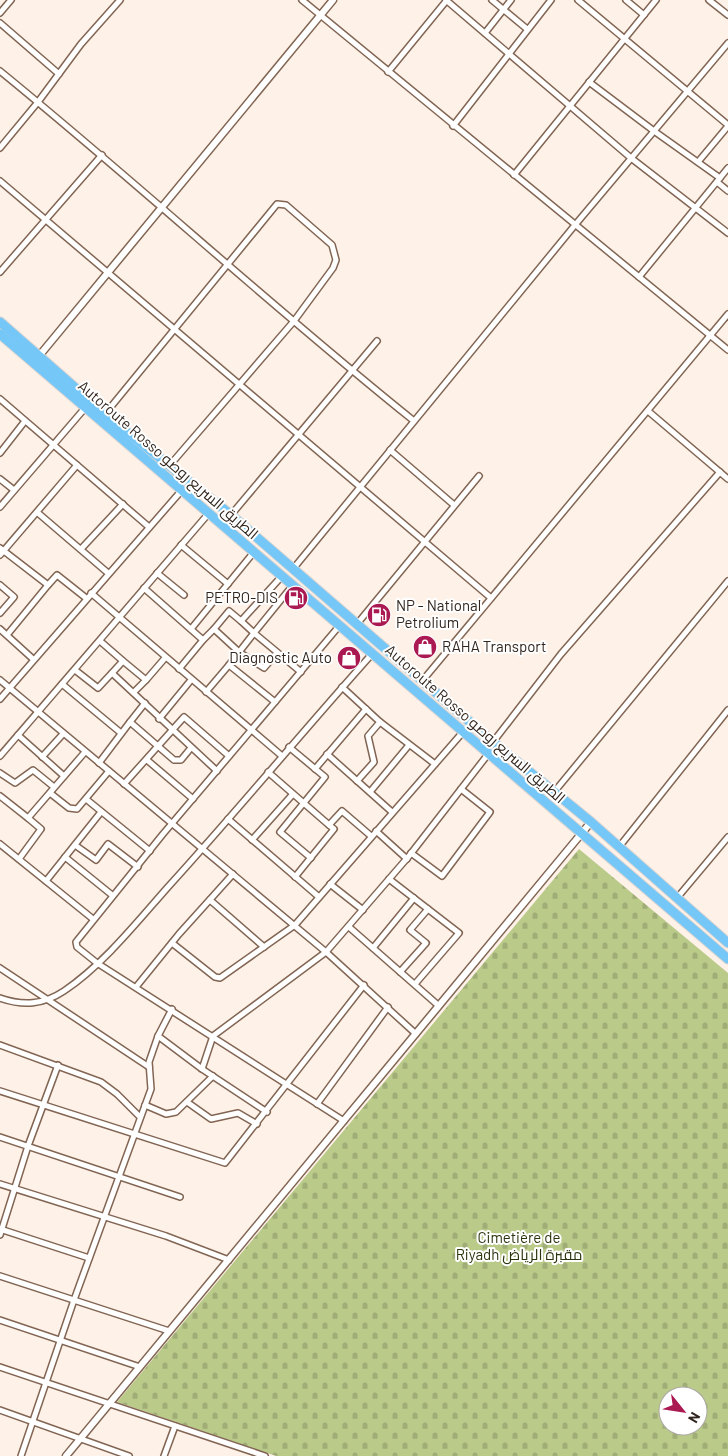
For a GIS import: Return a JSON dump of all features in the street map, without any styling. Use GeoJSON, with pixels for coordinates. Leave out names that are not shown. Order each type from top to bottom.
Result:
{"type":"FeatureCollection","features":[{"type":"Feature","properties":{"kind":"highway","name":"Autoroute Rosso الطريق السريع روصو"},"geometry":{"type":"LineString","coordinates":[[0,322],[105,414],[231,515],[493,742],[555,791],[728,943]]}},
{"type":"Feature","properties":{"kind":"highway","name":"Autoroute Rosso الطريق السريع روصو"},"geometry":{"type":"LineString","coordinates":[[0,334],[340,625],[580,834],[728,959]]}},
{"type":"Feature","properties":{"kind":"street"},"geometry":{"type":"LineString","coordinates":[[0,13],[12,0]]}},
{"type":"Feature","properties":{"kind":"street"},"geometry":{"type":"LineString","coordinates":[[0,148],[38,102],[81,44],[120,0]]}},
{"type":"Feature","properties":{"kind":"street"},"geometry":{"type":"LineString","coordinates":[[302,0],[728,350]]}},
{"type":"Feature","properties":{"kind":"street"},"geometry":{"type":"LineString","coordinates":[[39,356],[333,0]]}},
{"type":"Feature","properties":{"kind":"street"},"geometry":{"type":"LineString","coordinates":[[388,72],[447,0],[631,158],[728,234]]}},
{"type":"Feature","properties":{"kind":"street"},"geometry":{"type":"LineString","coordinates":[[492,0],[527,30]]}},
{"type":"Feature","properties":{"kind":"street"},"geometry":{"type":"LineString","coordinates":[[485,33],[510,0]]}},
{"type":"Feature","properties":{"kind":"street"},"geometry":{"type":"LineString","coordinates":[[453,126],[551,0]]}},
{"type":"Feature","properties":{"kind":"street"},"geometry":{"type":"LineString","coordinates":[[578,0],[728,125],[698,162]]}},
{"type":"Feature","properties":{"kind":"street"},"geometry":{"type":"LineString","coordinates":[[626,0],[644,15]]}},
{"type":"Feature","properties":{"kind":"street"},"geometry":{"type":"LineString","coordinates":[[514,175],[656,0]]}},
{"type":"Feature","properties":{"kind":"street"},"geometry":{"type":"LineString","coordinates":[[709,0],[728,15]]}},
{"type":"Feature","properties":{"kind":"street"},"geometry":{"type":"LineString","coordinates":[[0,23],[59,74]]}},
{"type":"Feature","properties":{"kind":"street"},"geometry":{"type":"LineString","coordinates":[[293,569],[575,224],[727,46]]}},
{"type":"Feature","properties":{"kind":"street"},"geometry":{"type":"LineString","coordinates":[[0,71],[102,155],[352,371],[414,421]]}},
{"type":"Feature","properties":{"kind":"street"},"geometry":{"type":"LineString","coordinates":[[590,82],[698,162],[728,191]]}},
{"type":"Feature","properties":{"kind":"street"},"geometry":{"type":"LineString","coordinates":[[0,272],[44,219],[102,155]]}},
{"type":"Feature","properties":{"kind":"street"},"geometry":{"type":"LineString","coordinates":[[639,277],[728,168]]}},
{"type":"Feature","properties":{"kind":"street"},"geometry":{"type":"LineString","coordinates":[[0,181],[175,328],[423,543],[491,598]]}},
{"type":"Feature","properties":{"kind":"street"},"geometry":{"type":"LineString","coordinates":[[105,414],[277,204],[286,205],[332,245],[336,260],[333,268],[294,321],[170,465]]}},
{"type":"Feature","properties":{"kind":"street"},"geometry":{"type":"LineString","coordinates":[[423,680],[728,314]]}},
{"type":"Feature","properties":{"kind":"street"},"geometry":{"type":"LineString","coordinates":[[231,515],[377,341]]}},
{"type":"Feature","properties":{"kind":"street"},"geometry":{"type":"LineString","coordinates":[[0,399],[149,528]]}},
{"type":"Feature","properties":{"kind":"street"},"geometry":{"type":"LineString","coordinates":[[0,507],[85,408]]}},
{"type":"Feature","properties":{"kind":"street"},"geometry":{"type":"LineString","coordinates":[[648,411],[728,479]]}},
{"type":"Feature","properties":{"kind":"street"},"geometry":{"type":"LineString","coordinates":[[0,452],[26,421]]}},
{"type":"Feature","properties":{"kind":"street"},"geometry":{"type":"LineString","coordinates":[[390,450],[454,505]]}},
{"type":"Feature","properties":{"kind":"street"},"geometry":{"type":"LineString","coordinates":[[48,585],[1,551],[38,513],[77,465]]}},
{"type":"Feature","properties":{"kind":"street"},"geometry":{"type":"LineString","coordinates":[[493,742],[560,654],[720,472]]}},
{"type":"Feature","properties":{"kind":"street"},"geometry":{"type":"LineString","coordinates":[[356,624],[478,476]]}},
{"type":"Feature","properties":{"kind":"street"},"geometry":{"type":"LineString","coordinates":[[0,479],[14,490]]}},
{"type":"Feature","properties":{"kind":"street"},"geometry":{"type":"LineString","coordinates":[[0,699],[182,490]]}},
{"type":"Feature","properties":{"kind":"street"},"geometry":{"type":"LineString","coordinates":[[80,550],[123,504]]}},
{"type":"Feature","properties":{"kind":"street"},"geometry":{"type":"LineString","coordinates":[[38,513],[108,573]]}},
{"type":"Feature","properties":{"kind":"street"},"geometry":{"type":"LineString","coordinates":[[0,756],[209,513]]}},
{"type":"Feature","properties":{"kind":"street"},"geometry":{"type":"LineString","coordinates":[[180,545],[228,584]]}},
{"type":"Feature","properties":{"kind":"street"},"geometry":{"type":"LineString","coordinates":[[190,629],[254,552]]}},
{"type":"Feature","properties":{"kind":"street"},"geometry":{"type":"LineString","coordinates":[[157,573],[184,595]]}},
{"type":"Feature","properties":{"kind":"street"},"geometry":{"type":"LineString","coordinates":[[6,635],[57,575],[86,598]]}},
{"type":"Feature","properties":{"kind":"street"},"geometry":{"type":"LineString","coordinates":[[241,621],[282,576]]}},
{"type":"Feature","properties":{"kind":"street"},"geometry":{"type":"LineString","coordinates":[[555,791],[728,581]]}},
{"type":"Feature","properties":{"kind":"street"},"geometry":{"type":"LineString","coordinates":[[0,585],[14,597],[0,613]]}},
{"type":"Feature","properties":{"kind":"street"},"geometry":{"type":"LineString","coordinates":[[206,692],[293,586]]}},
{"type":"Feature","properties":{"kind":"street"},"geometry":{"type":"LineString","coordinates":[[144,588],[203,640]]}},
{"type":"Feature","properties":{"kind":"street"},"geometry":{"type":"LineString","coordinates":[[91,593],[282,756]]}},
{"type":"Feature","properties":{"kind":"street"},"geometry":{"type":"LineString","coordinates":[[179,669],[229,611],[300,672]]}},
{"type":"Feature","properties":{"kind":"street"},"geometry":{"type":"LineString","coordinates":[[340,625],[216,771],[138,867],[112,895],[76,942],[76,947],[97,963],[172,1009],[344,1121]]}},
{"type":"Feature","properties":{"kind":"street"},"geometry":{"type":"LineString","coordinates":[[0,629],[33,659]]}},
{"type":"Feature","properties":{"kind":"street"},"geometry":{"type":"LineString","coordinates":[[214,629],[239,652],[264,668],[277,653]]}},
{"type":"Feature","properties":{"kind":"street"},"geometry":{"type":"LineString","coordinates":[[100,641],[146,680]]}},
{"type":"Feature","properties":{"kind":"street"},"geometry":{"type":"LineString","coordinates":[[0,998],[24,1004],[47,1000],[64,991],[97,963],[202,850],[289,747],[372,654]]}},
{"type":"Feature","properties":{"kind":"street"},"geometry":{"type":"LineString","coordinates":[[134,692],[165,658]]}},
{"type":"Feature","properties":{"kind":"street"},"geometry":{"type":"LineString","coordinates":[[75,670],[98,688],[123,661]]}},
{"type":"Feature","properties":{"kind":"street"},"geometry":{"type":"LineString","coordinates":[[229,665],[275,702]]}},
{"type":"Feature","properties":{"kind":"street"},"geometry":{"type":"LineString","coordinates":[[112,673],[134,692],[190,749],[216,771]]}},
{"type":"Feature","properties":{"kind":"street"},"geometry":{"type":"LineString","coordinates":[[0,680],[326,952],[416,1034]]}},
{"type":"Feature","properties":{"kind":"street"},"geometry":{"type":"LineString","coordinates":[[159,719],[191,680]]}},
{"type":"Feature","properties":{"kind":"street"},"geometry":{"type":"LineString","coordinates":[[62,684],[121,733]]}},
{"type":"Feature","properties":{"kind":"street"},"geometry":{"type":"LineString","coordinates":[[342,687],[380,722],[435,764]]}},
{"type":"Feature","properties":{"kind":"street"},"geometry":{"type":"LineString","coordinates":[[99,763],[145,704]]}},
{"type":"Feature","properties":{"kind":"street"},"geometry":{"type":"LineString","coordinates":[[314,769],[366,709]]}},
{"type":"Feature","properties":{"kind":"street"},"geometry":{"type":"LineString","coordinates":[[618,847],[728,710]]}},
{"type":"Feature","properties":{"kind":"street"},"geometry":{"type":"LineString","coordinates":[[124,784],[184,717],[229,756]]}},
{"type":"Feature","properties":{"kind":"street"},"geometry":{"type":"LineString","coordinates":[[130,722],[157,747],[178,761],[190,749]]}},
{"type":"Feature","properties":{"kind":"street"},"geometry":{"type":"LineString","coordinates":[[358,781],[374,762],[368,736],[380,722]]}},
{"type":"Feature","properties":{"kind":"street"},"geometry":{"type":"LineString","coordinates":[[172,943],[218,978],[264,947],[294,925],[463,732]]}},
{"type":"Feature","properties":{"kind":"street"},"geometry":{"type":"LineString","coordinates":[[42,757],[63,734]]}},
{"type":"Feature","properties":{"kind":"street"},"geometry":{"type":"LineString","coordinates":[[18,735],[64,776]]}},
{"type":"Feature","properties":{"kind":"street"},"geometry":{"type":"LineString","coordinates":[[370,792],[409,745]]}},
{"type":"Feature","properties":{"kind":"street"},"geometry":{"type":"LineString","coordinates":[[289,747],[325,778],[280,832],[311,858]]}},
{"type":"Feature","properties":{"kind":"street"},"geometry":{"type":"LineString","coordinates":[[28,818],[85,752]]}},
{"type":"Feature","properties":{"kind":"street"},"geometry":{"type":"LineString","coordinates":[[327,754],[392,812]]}},
{"type":"Feature","properties":{"kind":"street"},"geometry":{"type":"LineString","coordinates":[[202,1069],[213,1036],[326,952],[407,859],[488,754]]}},
{"type":"Feature","properties":{"kind":"street"},"geometry":{"type":"LineString","coordinates":[[147,760],[193,799]]}},
{"type":"Feature","properties":{"kind":"street"},"geometry":{"type":"LineString","coordinates":[[0,773],[14,783],[34,770],[54,787]]}},
{"type":"Feature","properties":{"kind":"street"},"geometry":{"type":"LineString","coordinates":[[50,793],[74,810],[86,799],[109,771]]}},
{"type":"Feature","properties":{"kind":"street"},"geometry":{"type":"LineString","coordinates":[[268,772],[334,829],[295,877]]}},
{"type":"Feature","properties":{"kind":"street"},"geometry":{"type":"LineString","coordinates":[[411,853],[442,876],[490,812],[461,789]]}},
{"type":"Feature","properties":{"kind":"street"},"geometry":{"type":"LineString","coordinates":[[252,840],[293,794]]}},
{"type":"Feature","properties":{"kind":"street"},"geometry":{"type":"LineString","coordinates":[[0,796],[41,829],[19,859]]}},
{"type":"Feature","properties":{"kind":"street"},"geometry":{"type":"LineString","coordinates":[[86,799],[150,851]]}},
{"type":"Feature","properties":{"kind":"street"},"geometry":{"type":"LineString","coordinates":[[329,825],[342,811],[371,836]]}},
{"type":"Feature","properties":{"kind":"street"},"geometry":{"type":"LineString","coordinates":[[46,881],[101,812]]}},
{"type":"Feature","properties":{"kind":"street"},"geometry":{"type":"LineString","coordinates":[[228,819],[318,898]]}},
{"type":"Feature","properties":{"kind":"street"},"geometry":{"type":"LineString","coordinates":[[66,1456],[591,822]]}},
{"type":"Feature","properties":{"kind":"street"},"geometry":{"type":"LineString","coordinates":[[376,831],[407,859]]}},
{"type":"Feature","properties":{"kind":"street"},"geometry":{"type":"LineString","coordinates":[[676,899],[728,837]]}},
{"type":"Feature","properties":{"kind":"street"},"geometry":{"type":"LineString","coordinates":[[0,844],[93,919]]}},
{"type":"Feature","properties":{"kind":"street"},"geometry":{"type":"LineString","coordinates":[[75,845],[96,860],[108,844],[138,867]]}},
{"type":"Feature","properties":{"kind":"street"},"geometry":{"type":"LineString","coordinates":[[65,857],[112,895]]}},
{"type":"Feature","properties":{"kind":"street"},"geometry":{"type":"LineString","coordinates":[[136,987],[233,874]]}},
{"type":"Feature","properties":{"kind":"street"},"geometry":{"type":"LineString","coordinates":[[389,879],[459,933],[414,984]]}},
{"type":"Feature","properties":{"kind":"street"},"geometry":{"type":"LineString","coordinates":[[330,884],[363,910]]}},
{"type":"Feature","properties":{"kind":"street"},"geometry":{"type":"LineString","coordinates":[[373,948],[414,898]]}},
{"type":"Feature","properties":{"kind":"street"},"geometry":{"type":"LineString","coordinates":[[210,900],[264,947]]}},
{"type":"Feature","properties":{"kind":"street"},"geometry":{"type":"LineString","coordinates":[[400,972],[426,943],[410,930],[428,909]]}},
{"type":"Feature","properties":{"kind":"street"},"geometry":{"type":"LineString","coordinates":[[349,926],[439,1006]]}},
{"type":"Feature","properties":{"kind":"street"},"geometry":{"type":"LineString","coordinates":[[0,968],[149,1067]]}},
{"type":"Feature","properties":{"kind":"street"},"geometry":{"type":"LineString","coordinates":[[0,1090],[225,1163],[267,1112],[364,985]]}},
{"type":"Feature","properties":{"kind":"street"},"geometry":{"type":"LineString","coordinates":[[317,1104],[388,1007]]}},
{"type":"Feature","properties":{"kind":"street"},"geometry":{"type":"LineString","coordinates":[[21,1456],[74,1300],[145,1105],[152,1083],[149,1067],[158,1036],[172,1009]]}},
{"type":"Feature","properties":{"kind":"street"},"geometry":{"type":"LineString","coordinates":[[158,1036],[202,1069],[267,1112]]}},
{"type":"Feature","properties":{"kind":"street"},"geometry":{"type":"LineString","coordinates":[[0,1045],[91,1078],[110,1088],[140,1117]]}},
{"type":"Feature","properties":{"kind":"street"},"geometry":{"type":"LineString","coordinates":[[58,1065],[42,1104],[1,1231],[89,1258]]}},
{"type":"Feature","properties":{"kind":"street"},"geometry":{"type":"LineString","coordinates":[[145,1105],[166,1114],[171,1114],[187,1102],[213,1076]]}},
{"type":"Feature","properties":{"kind":"street"},"geometry":{"type":"LineString","coordinates":[[187,1102],[211,1119],[238,1113],[257,1124]]}},
{"type":"Feature","properties":{"kind":"street"},"geometry":{"type":"LineString","coordinates":[[0,1137],[119,1175],[180,1197]]}},
{"type":"Feature","properties":{"kind":"street"},"geometry":{"type":"LineString","coordinates":[[0,1184],[230,1260]]}},
{"type":"Feature","properties":{"kind":"street"},"geometry":{"type":"LineString","coordinates":[[0,1276],[169,1331]]}},
{"type":"Feature","properties":{"kind":"street"},"geometry":{"type":"LineString","coordinates":[[0,1320],[140,1366]]}},
{"type":"Feature","properties":{"kind":"street"},"geometry":{"type":"LineString","coordinates":[[0,1367],[265,1456]]}},
{"type":"Feature","properties":{"kind":"street"},"geometry":{"type":"LineString","coordinates":[[0,1410],[129,1456]]}},
{"type":"Feature","properties":{"kind":"street"},"geometry":{"type":"LineString","coordinates":[[164,1456],[175,1426]]}},
{"type":"Feature","properties":{"kind":"green space","name":"Cimetière de Riyadh مقبرة الرياض"},"geometry":{"type":"Polygon","coordinates":[[[579,849],[728,973],[728,1456],[276,1456],[117,1402],[579,849]]]}},
{"type":"Feature","properties":{"kind":"place","name":"PETRO-DIS"},"geometry":{"type":"Point","coordinates":[296,598]}},
{"type":"Feature","properties":{"kind":"place","name":"NP - National Petrolium"},"geometry":{"type":"Point","coordinates":[379,615]}},
{"type":"Feature","properties":{"kind":"place","name":"RAHA Transport"},"geometry":{"type":"Point","coordinates":[425,647]}},
{"type":"Feature","properties":{"kind":"place","name":"Diagnostic Auto"},"geometry":{"type":"Point","coordinates":[349,658]}}]}
